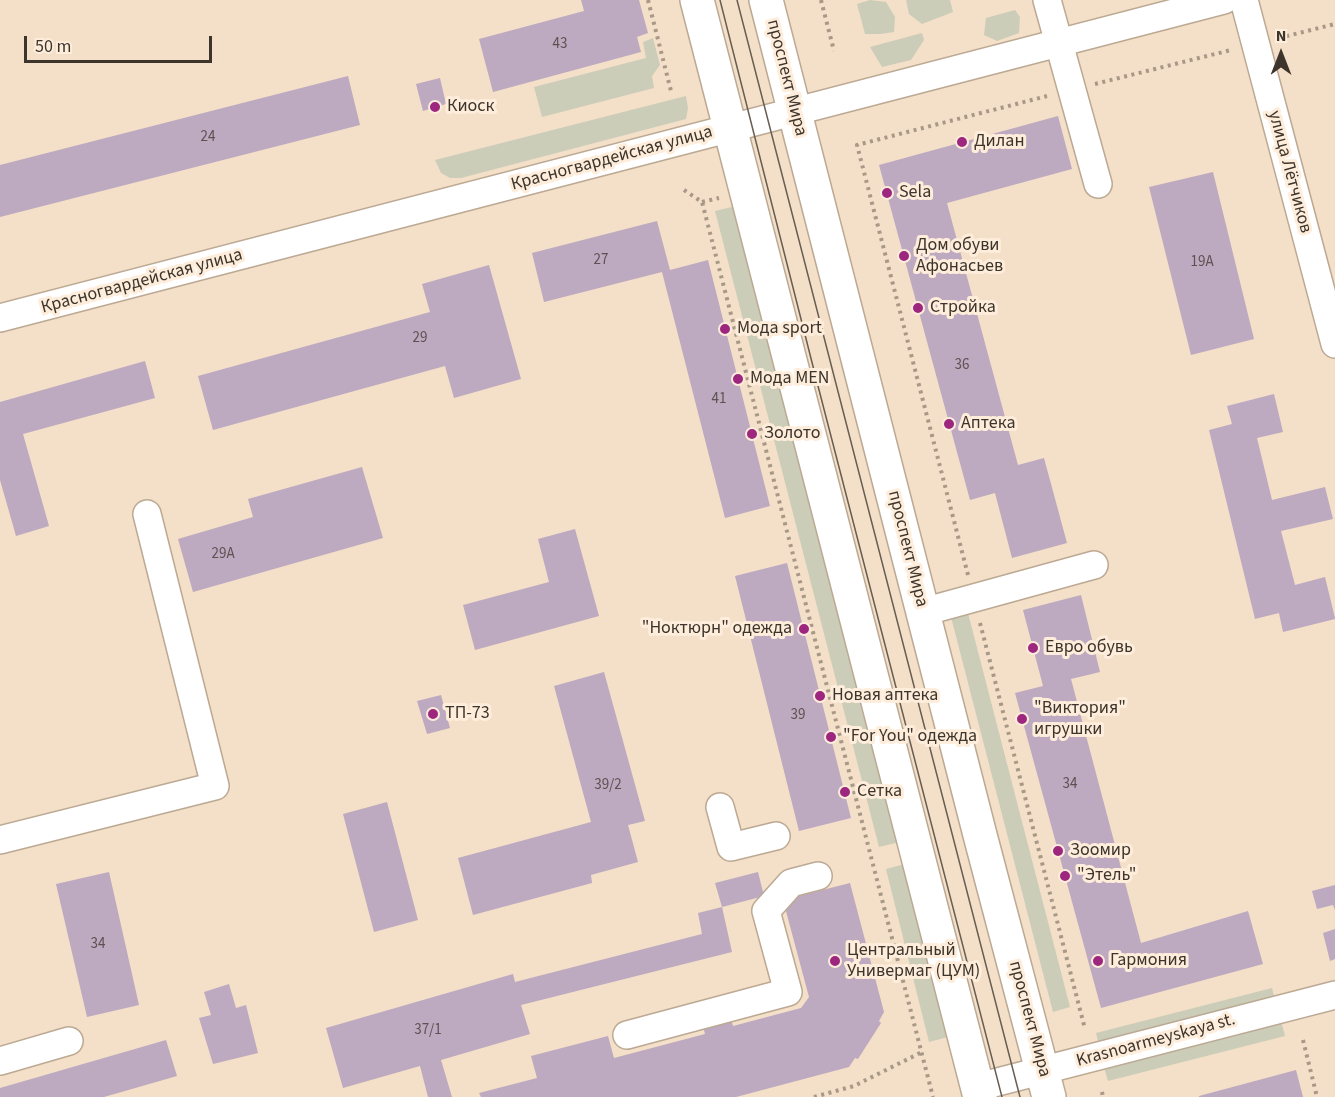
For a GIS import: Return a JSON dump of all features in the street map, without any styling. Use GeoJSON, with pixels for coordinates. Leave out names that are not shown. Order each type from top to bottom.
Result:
{"type":"FeatureCollection","features":[{"type":"Feature","properties":{"kind":"main road"},"geometry":{"type":"LineString","coordinates":[[697,0],[979,1092]]}},
{"type":"Feature","properties":{"kind":"main road","name":"проспект Мира"},"geometry":{"type":"LineString","coordinates":[[766,0],[1046,1084]]}},
{"type":"Feature","properties":{"kind":"street"},"geometry":{"type":"LineString","coordinates":[[1047,0],[1098,184]]}},
{"type":"Feature","properties":{"kind":"street","name":"Красногвардейская улица"},"geometry":{"type":"LineString","coordinates":[[0,318],[1224,0]]}},
{"type":"Feature","properties":{"kind":"street","name":"улица Лётчиков"},"geometry":{"type":"LineString","coordinates":[[1244,0],[1335,344]]}},
{"type":"Feature","properties":{"kind":"street"},"geometry":{"type":"LineString","coordinates":[[0,840],[215,786],[147,514]]}},
{"type":"Feature","properties":{"kind":"street"},"geometry":{"type":"LineString","coordinates":[[923,612],[1094,565]]}},
{"type":"Feature","properties":{"kind":"street"},"geometry":{"type":"LineString","coordinates":[[720,807],[731,847],[776,837]]}},
{"type":"Feature","properties":{"kind":"street"},"geometry":{"type":"LineString","coordinates":[[627,1035],[788,992],[766,911],[791,883],[818,876]]}},
{"type":"Feature","properties":{"kind":"street","name":"Krasnoarmeyskaya st."},"geometry":{"type":"LineString","coordinates":[[979,1092],[1046,1084],[1335,994]]}},
{"type":"Feature","properties":{"kind":"street"},"geometry":{"type":"LineString","coordinates":[[0,1061],[69,1041]]}},
{"type":"Feature","properties":{"kind":"path"},"geometry":{"type":"LineString","coordinates":[[648,0],[671,91]]}},
{"type":"Feature","properties":{"kind":"path"},"geometry":{"type":"LineString","coordinates":[[821,0],[834,51]]}},
{"type":"Feature","properties":{"kind":"path"},"geometry":{"type":"LineString","coordinates":[[684,190],[702,202],[933,1097]]}},
{"type":"Feature","properties":{"kind":"path"},"geometry":{"type":"LineString","coordinates":[[1303,1040],[1317,1097]]}},
{"type":"Feature","properties":{"kind":"path"},"geometry":{"type":"LineString","coordinates":[[814,1097],[854,1086],[921,1052]]}},
{"type":"Feature","properties":{"kind":"green space"},"geometry":{"type":"Polygon","coordinates":[[[870,0],[886,2],[895,17],[894,32],[865,34],[857,4],[870,0]]]}},
{"type":"Feature","properties":{"kind":"green space"},"geometry":{"type":"Polygon","coordinates":[[[906,0],[950,0],[953,12],[922,24],[909,14],[906,0]]]}},
{"type":"Feature","properties":{"kind":"green space"},"geometry":{"type":"Polygon","coordinates":[[[1015,10],[1020,17],[1019,33],[997,41],[984,35],[986,18],[1015,10]]]}},
{"type":"Feature","properties":{"kind":"green space"},"geometry":{"type":"Polygon","coordinates":[[[922,33],[924,40],[911,60],[882,67],[870,47],[922,33]]]}},
{"type":"Feature","properties":{"kind":"green space"},"geometry":{"type":"Polygon","coordinates":[[[653,38],[660,65],[652,76],[654,88],[542,117],[534,87],[646,58],[643,42],[653,38]]]}},
{"type":"Feature","properties":{"kind":"green space"},"geometry":{"type":"Polygon","coordinates":[[[686,96],[688,108],[686,119],[461,178],[450,178],[441,173],[435,160],[686,96]]]}},
{"type":"Feature","properties":{"kind":"green space"},"geometry":{"type":"Polygon","coordinates":[[[736,206],[900,842],[879,847],[715,211],[736,206]]]}},
{"type":"Feature","properties":{"kind":"green space"},"geometry":{"type":"Polygon","coordinates":[[[968,613],[1070,1007],[1053,1012],[951,617],[968,613]]]}},
{"type":"Feature","properties":{"kind":"green space"},"geometry":{"type":"Polygon","coordinates":[[[905,864],[948,1037],[929,1042],[886,869],[905,864]]]}},
{"type":"Feature","properties":{"kind":"green space"},"geometry":{"type":"Polygon","coordinates":[[[1272,988],[1275,1000],[1099,1045],[1096,1033],[1272,988]]]}},
{"type":"Feature","properties":{"kind":"green space"},"geometry":{"type":"Polygon","coordinates":[[[1281,1021],[1285,1036],[1108,1081],[1104,1067],[1281,1021]]]}},
{"type":"Feature","properties":{"kind":"building"},"geometry":{"type":"Polygon","coordinates":[[[581,0],[639,0],[648,33],[637,37],[641,52],[493,92],[479,39],[584,11],[581,0]]]}},
{"type":"Feature","properties":{"kind":"building"},"geometry":{"type":"Polygon","coordinates":[[[348,76],[360,125],[0,217],[0,165],[348,76]]]}},
{"type":"Feature","properties":{"kind":"building"},"geometry":{"type":"Polygon","coordinates":[[[440,78],[446,104],[423,111],[416,84],[440,78]]]}},
{"type":"Feature","properties":{"kind":"building"},"geometry":{"type":"Polygon","coordinates":[[[1058,116],[1072,169],[947,203],[1018,465],[1044,458],[1067,543],[1012,558],[995,493],[970,500],[879,165],[1058,116]]]}},
{"type":"Feature","properties":{"kind":"building"},"geometry":{"type":"Polygon","coordinates":[[[1213,172],[1254,339],[1191,355],[1149,187],[1213,172]]]}},
{"type":"Feature","properties":{"kind":"building"},"geometry":{"type":"Polygon","coordinates":[[[657,221],[670,270],[708,260],[770,506],[725,518],[662,272],[544,302],[532,253],[657,221]]]}},
{"type":"Feature","properties":{"kind":"building"},"geometry":{"type":"Polygon","coordinates":[[[489,265],[521,379],[454,398],[445,366],[213,430],[198,376],[430,312],[422,284],[489,265]]]}},
{"type":"Feature","properties":{"kind":"building"},"geometry":{"type":"Polygon","coordinates":[[[145,361],[155,398],[23,434],[49,526],[16,536],[0,480],[0,402],[145,361]]]}},
{"type":"Feature","properties":{"kind":"building"},"geometry":{"type":"Polygon","coordinates":[[[1274,394],[1283,432],[1257,438],[1272,500],[1325,487],[1333,519],[1281,531],[1295,585],[1325,577],[1335,618],[1283,632],[1279,613],[1255,619],[1209,430],[1232,424],[1227,406],[1274,394]]]}},
{"type":"Feature","properties":{"kind":"building"},"geometry":{"type":"Polygon","coordinates":[[[362,467],[383,538],[193,592],[178,539],[253,517],[248,499],[362,467]]]}},
{"type":"Feature","properties":{"kind":"building"},"geometry":{"type":"Polygon","coordinates":[[[575,529],[599,616],[475,650],[463,605],[549,582],[538,539],[575,529]]]}},
{"type":"Feature","properties":{"kind":"building"},"geometry":{"type":"Polygon","coordinates":[[[787,563],[851,818],[799,831],[735,576],[787,563]]]}},
{"type":"Feature","properties":{"kind":"building"},"geometry":{"type":"Polygon","coordinates":[[[1081,595],[1100,672],[1071,679],[1141,943],[1248,911],[1263,964],[1101,1008],[1015,693],[1043,686],[1023,610],[1081,595]]]}},
{"type":"Feature","properties":{"kind":"building"},"geometry":{"type":"Polygon","coordinates":[[[604,672],[645,821],[628,825],[638,862],[591,875],[592,883],[473,915],[458,858],[591,822],[554,686],[604,672]]]}},
{"type":"Feature","properties":{"kind":"building","name":"ТП-73"},"geometry":{"type":"Polygon","coordinates":[[[441,695],[450,728],[427,734],[417,701],[441,695]]]}},
{"type":"Feature","properties":{"kind":"building"},"geometry":{"type":"Polygon","coordinates":[[[387,802],[418,920],[374,932],[343,814],[387,802]]]}},
{"type":"Feature","properties":{"kind":"building"},"geometry":{"type":"Polygon","coordinates":[[[109,872],[139,1005],[87,1017],[56,884],[109,872]]]}},
{"type":"Feature","properties":{"kind":"building"},"geometry":{"type":"Polygon","coordinates":[[[758,872],[764,896],[722,907],[715,883],[758,872]]]}},
{"type":"Feature","properties":{"kind":"building","name":"Центральный Универмаг (ЦУМ)"},"geometry":{"type":"Polygon","coordinates":[[[850,883],[884,1012],[879,1021],[881,1023],[858,1059],[855,1058],[849,1067],[736,1097],[481,1097],[479,1093],[537,1078],[531,1056],[608,1036],[614,1058],[705,1034],[703,1026],[731,1019],[733,1026],[801,1008],[809,997],[783,900],[850,883]]]}},
{"type":"Feature","properties":{"kind":"building"},"geometry":{"type":"Polygon","coordinates":[[[1335,885],[1335,910],[1333,905],[1317,909],[1312,891],[1335,885]]]}},
{"type":"Feature","properties":{"kind":"building"},"geometry":{"type":"Polygon","coordinates":[[[722,907],[732,952],[521,1005],[530,1034],[441,1060],[452,1097],[428,1097],[420,1066],[343,1088],[326,1028],[513,974],[515,982],[702,934],[698,913],[722,907]]]}},
{"type":"Feature","properties":{"kind":"building"},"geometry":{"type":"Polygon","coordinates":[[[1335,929],[1335,959],[1330,961],[1323,933],[1335,929]]]}},
{"type":"Feature","properties":{"kind":"building"},"geometry":{"type":"Polygon","coordinates":[[[229,984],[236,1008],[246,1005],[258,1053],[213,1064],[199,1018],[211,1015],[204,992],[229,984]]]}},
{"type":"Feature","properties":{"kind":"building"},"geometry":{"type":"Polygon","coordinates":[[[166,1040],[177,1076],[104,1097],[0,1097],[0,1088],[166,1040]]]}},
{"type":"Feature","properties":{"kind":"building"},"geometry":{"type":"Polygon","coordinates":[[[1296,1070],[1303,1097],[1199,1097],[1199,1096],[1296,1070]]]}},
{"type":"Feature","properties":{"kind":"tram line"},"geometry":{"type":"LineString","coordinates":[[720,0],[1002,1097]]}},
{"type":"Feature","properties":{"kind":"tram line"},"geometry":{"type":"LineString","coordinates":[[737,0],[1020,1097]]}},
{"type":"Feature","properties":{"kind":"place","name":"Киоск"},"geometry":{"type":"Point","coordinates":[435,107]}},
{"type":"Feature","properties":{"kind":"place","name":"Дилан"},"geometry":{"type":"Point","coordinates":[962,142]}},
{"type":"Feature","properties":{"kind":"place","name":"Sela"},"geometry":{"type":"Point","coordinates":[887,193]}},
{"type":"Feature","properties":{"kind":"place","name":"Дом обуви Афонасьев"},"geometry":{"type":"Point","coordinates":[904,256]}},
{"type":"Feature","properties":{"kind":"place","name":"Стройка"},"geometry":{"type":"Point","coordinates":[918,308]}},
{"type":"Feature","properties":{"kind":"place","name":"Мода sport"},"geometry":{"type":"Point","coordinates":[725,329]}},
{"type":"Feature","properties":{"kind":"place","name":"Мода MEN"},"geometry":{"type":"Point","coordinates":[738,379]}},
{"type":"Feature","properties":{"kind":"place","name":"Аптека"},"geometry":{"type":"Point","coordinates":[949,424]}},
{"type":"Feature","properties":{"kind":"place","name":"Золото"},"geometry":{"type":"Point","coordinates":[752,434]}},
{"type":"Feature","properties":{"kind":"place","name":"\"Ноктюрн\" одежда"},"geometry":{"type":"Point","coordinates":[804,629]}},
{"type":"Feature","properties":{"kind":"place","name":"Евро обувь"},"geometry":{"type":"Point","coordinates":[1033,648]}},
{"type":"Feature","properties":{"kind":"place","name":"Новая аптека"},"geometry":{"type":"Point","coordinates":[820,696]}},
{"type":"Feature","properties":{"kind":"place","name":"ТП-73"},"geometry":{"type":"Point","coordinates":[433,714]}},
{"type":"Feature","properties":{"kind":"place","name":"\"Виктория\" игрушки"},"geometry":{"type":"Point","coordinates":[1022,719]}},
{"type":"Feature","properties":{"kind":"place","name":"\"For You\" одежда"},"geometry":{"type":"Point","coordinates":[831,737]}},
{"type":"Feature","properties":{"kind":"place","name":"Сетка"},"geometry":{"type":"Point","coordinates":[845,792]}},
{"type":"Feature","properties":{"kind":"place","name":"Зоомир"},"geometry":{"type":"Point","coordinates":[1058,851]}},
{"type":"Feature","properties":{"kind":"place","name":"\"Этель\""},"geometry":{"type":"Point","coordinates":[1065,876]}},
{"type":"Feature","properties":{"kind":"place","name":"Центральный Универмаг (ЦУМ)"},"geometry":{"type":"Point","coordinates":[835,961]}},
{"type":"Feature","properties":{"kind":"place","name":"Гармония"},"geometry":{"type":"Point","coordinates":[1098,961]}}]}
